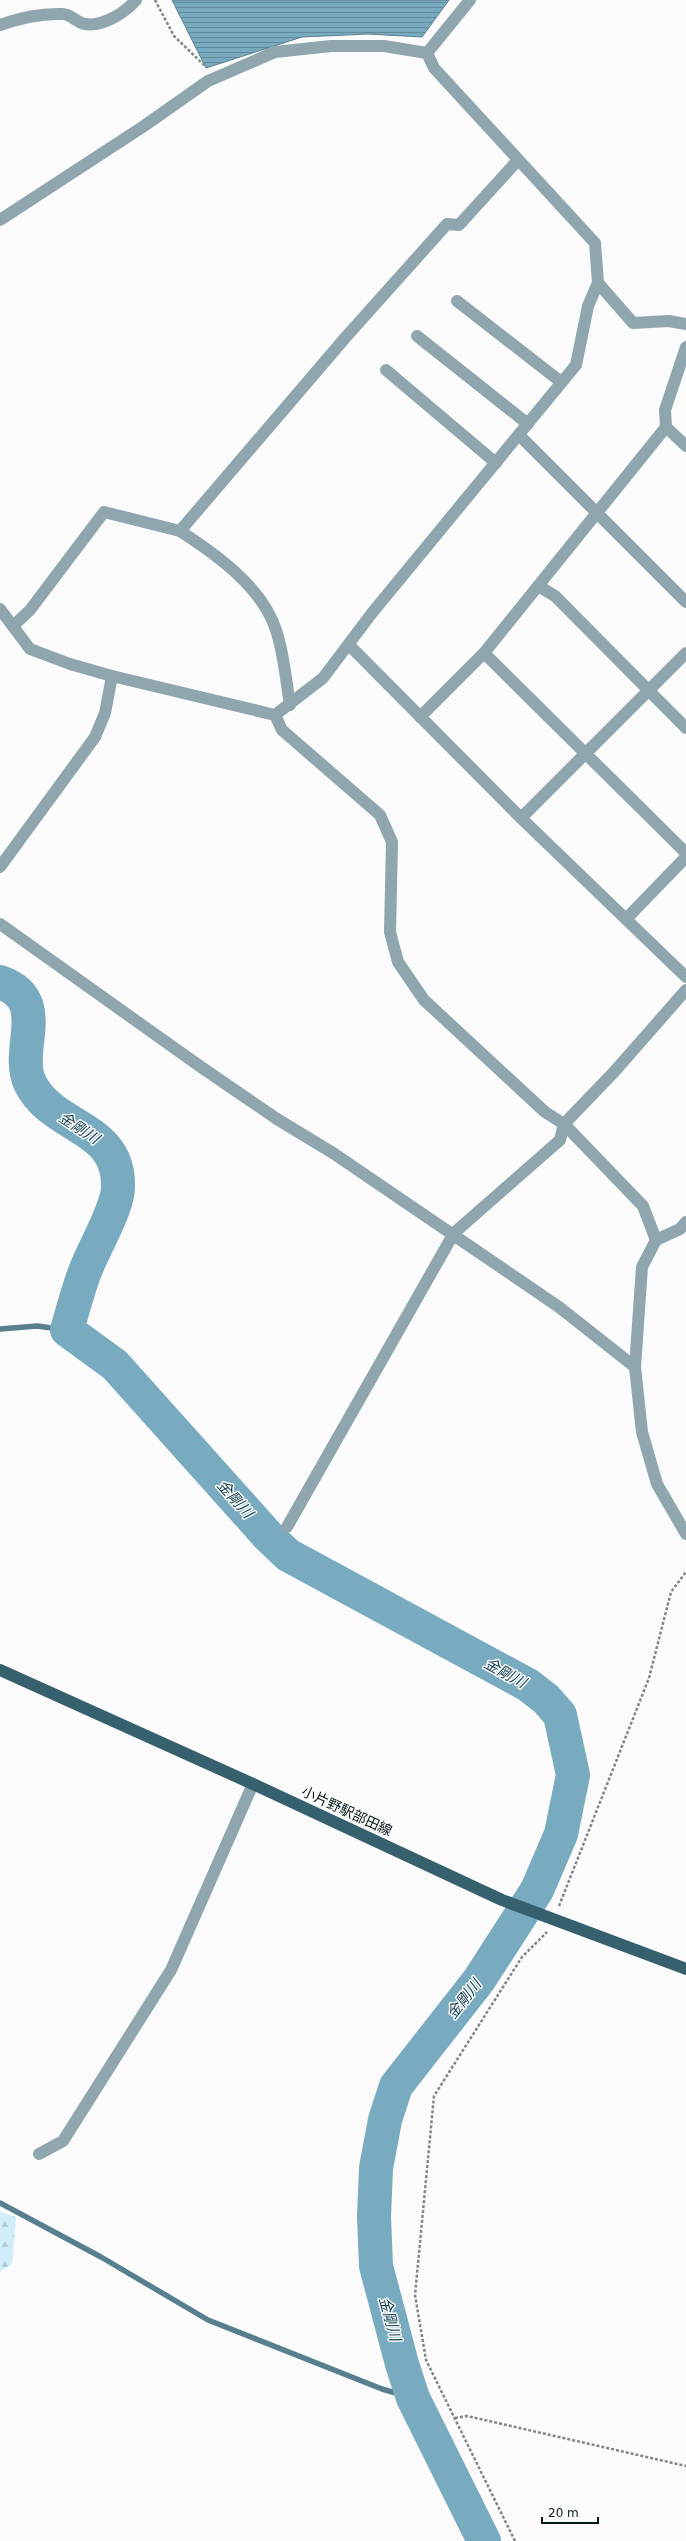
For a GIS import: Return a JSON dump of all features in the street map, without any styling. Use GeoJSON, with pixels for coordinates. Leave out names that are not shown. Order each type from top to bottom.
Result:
{"type":"FeatureCollection","features":[{"type":"Feature","properties":{"kind":"main road","name":"小片野駅部田線"},"geometry":{"type":"LineString","coordinates":[[0,1670],[253,1784],[502,1900],[686,1969]]}},
{"type":"Feature","properties":{"kind":"street"},"geometry":{"type":"LineString","coordinates":[[0,25],[27,16],[65,14],[85,24],[103,22],[128,9],[136,0]]}},
{"type":"Feature","properties":{"kind":"street"},"geometry":{"type":"LineString","coordinates":[[427,53],[470,0]]}},
{"type":"Feature","properties":{"kind":"street"},"geometry":{"type":"LineString","coordinates":[[0,220],[144,126],[208,81],[275,52],[331,46],[369,46],[427,53]]}},
{"type":"Feature","properties":{"kind":"street"},"geometry":{"type":"LineString","coordinates":[[0,609],[30,649],[70,664],[112,676],[275,714],[290,705],[323,678],[372,613],[576,365],[588,306],[598,283],[595,243],[434,68],[427,53]]}},
{"type":"Feature","properties":{"kind":"street"},"geometry":{"type":"LineString","coordinates":[[180,531],[345,338],[447,224],[458,225],[518,160]]}},
{"type":"Feature","properties":{"kind":"street"},"geometry":{"type":"LineString","coordinates":[[598,283],[633,323],[669,321],[686,324]]}},
{"type":"Feature","properties":{"kind":"street"},"geometry":{"type":"LineString","coordinates":[[457,301],[561,382]]}},
{"type":"Feature","properties":{"kind":"street"},"geometry":{"type":"LineString","coordinates":[[417,336],[528,424]]}},
{"type":"Feature","properties":{"kind":"street"},"geometry":{"type":"LineString","coordinates":[[686,347],[664,410],[666,427],[686,446]]}},
{"type":"Feature","properties":{"kind":"street"},"geometry":{"type":"LineString","coordinates":[[386,370],[496,463]]}},
{"type":"Feature","properties":{"kind":"street"},"geometry":{"type":"LineString","coordinates":[[420,717],[484,653],[540,588],[597,513],[666,427]]}},
{"type":"Feature","properties":{"kind":"street"},"geometry":{"type":"LineString","coordinates":[[519,435],[686,602]]}},
{"type":"Feature","properties":{"kind":"street"},"geometry":{"type":"LineString","coordinates":[[13,626],[30,610],[104,512],[180,531],[209,550],[249,587],[261,601],[276,630],[290,705]]}},
{"type":"Feature","properties":{"kind":"street"},"geometry":{"type":"LineString","coordinates":[[540,588],[555,596],[686,728]]}},
{"type":"Feature","properties":{"kind":"street"},"geometry":{"type":"LineString","coordinates":[[349,645],[521,818],[686,977]]}},
{"type":"Feature","properties":{"kind":"street"},"geometry":{"type":"LineString","coordinates":[[521,818],[686,652]]}},
{"type":"Feature","properties":{"kind":"street"},"geometry":{"type":"LineString","coordinates":[[484,653],[586,752],[686,853]]}},
{"type":"Feature","properties":{"kind":"street"},"geometry":{"type":"LineString","coordinates":[[0,867],[95,737],[105,713],[112,676]]}},
{"type":"Feature","properties":{"kind":"street"},"geometry":{"type":"LineString","coordinates":[[275,714],[282,730],[380,815],[392,842],[390,932],[398,962],[424,1000],[545,1112],[564,1124],[643,1206],[656,1240]]}},
{"type":"Feature","properties":{"kind":"street"},"geometry":{"type":"LineString","coordinates":[[626,919],[686,857]]}},
{"type":"Feature","properties":{"kind":"street"},"geometry":{"type":"LineString","coordinates":[[0,924],[201,1067],[454,1233],[559,1307],[635,1367]]}},
{"type":"Feature","properties":{"kind":"street"},"geometry":{"type":"LineString","coordinates":[[287,1527],[454,1233],[560,1140],[564,1124],[614,1072],[686,990]]}},
{"type":"Feature","properties":{"kind":"street"},"geometry":{"type":"LineString","coordinates":[[686,1222],[680,1229],[656,1240],[642,1267],[635,1367],[642,1432],[657,1484],[686,1534]]}},
{"type":"Feature","properties":{"kind":"street"},"geometry":{"type":"LineString","coordinates":[[39,2154],[63,2141],[171,1970],[253,1784]]}},
{"type":"Feature","properties":{"kind":"path"},"geometry":{"type":"LineString","coordinates":[[155,0],[174,36],[216,77]]}},
{"type":"Feature","properties":{"kind":"path"},"geometry":{"type":"LineString","coordinates":[[515,2541],[426,2360],[415,2295],[434,2096],[522,1957],[547,1931],[553,1920],[590,1823],[649,1678],[671,1592],[686,1572]]}},
{"type":"Feature","properties":{"kind":"path"},"geometry":{"type":"LineString","coordinates":[[455,2418],[467,2416],[686,2466]]}},
{"type":"Feature","properties":{"kind":"green space"},"geometry":{"type":"Polygon","coordinates":[[[0,2212],[16,2217],[12,2264],[0,2272],[0,2212]]]}},
{"type":"Feature","properties":{"kind":"water"},"geometry":{"type":"Polygon","coordinates":[[[172,0],[449,0],[422,37],[368,34],[302,37],[206,68],[172,0]]]}},
{"type":"Feature","properties":{"kind":"waterway","name":"金剛川"},"geometry":{"type":"LineString","coordinates":[[0,982],[16,990],[24,1001],[28,1013],[26,1070],[30,1083],[40,1098],[54,1110],[97,1139],[108,1151],[116,1167],[118,1187],[114,1206],[83,1277],[67,1330],[115,1365],[269,1537],[288,1555],[528,1685],[546,1699],[560,1715],[573,1775],[561,1834],[537,1890],[479,1980],[396,2086],[385,2120],[376,2168],[374,2217],[376,2266],[402,2364],[413,2398],[484,2541]]}},
{"type":"Feature","properties":{"kind":"waterway"},"geometry":{"type":"LineString","coordinates":[[0,1329],[37,1326],[67,1330]]}},
{"type":"Feature","properties":{"kind":"waterway"},"geometry":{"type":"LineString","coordinates":[[0,2203],[101,2257],[208,2320],[382,2389],[413,2398]]}}]}
